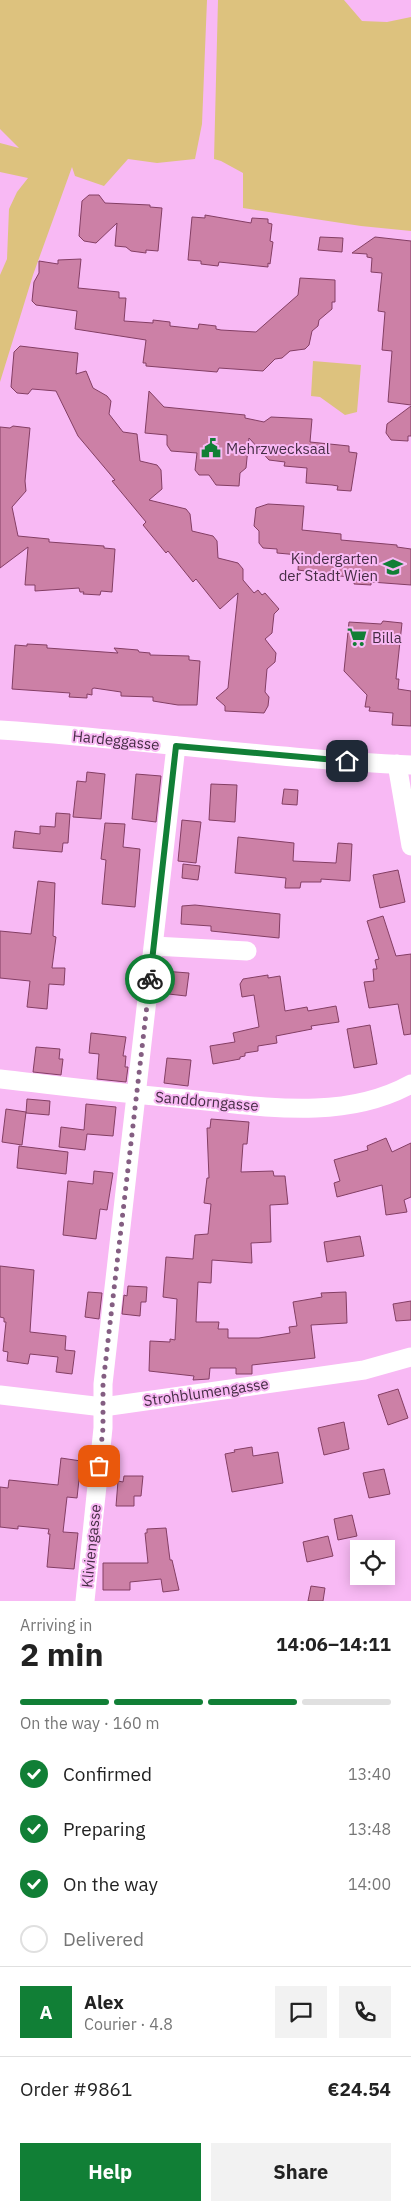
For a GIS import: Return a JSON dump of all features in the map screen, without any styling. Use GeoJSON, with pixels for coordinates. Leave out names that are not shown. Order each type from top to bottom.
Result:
{"type":"FeatureCollection","features":[{"type":"Feature","properties":{"kind":"street","name":"Hardeggasse"},"geometry":{"type":"LineString","coordinates":[[0,730],[103,737],[176,746],[404,764]]}},
{"type":"Feature","properties":{"kind":"street","name":"Kliviengasse"},"geometry":{"type":"LineString","coordinates":[[85,1601],[103,1428],[103,1384],[176,746]]}},
{"type":"Feature","properties":{"kind":"street"},"geometry":{"type":"LineString","coordinates":[[404,764],[411,846]]}},
{"type":"Feature","properties":{"kind":"street"},"geometry":{"type":"LineString","coordinates":[[154,946],[247,951]]}},
{"type":"Feature","properties":{"kind":"street","name":"Sanddorngasse"},"geometry":{"type":"LineString","coordinates":[[0,1080],[135,1095],[312,1109],[374,1098],[411,1084]]}},
{"type":"Feature","properties":{"kind":"street","name":"Strohblumengasse"},"geometry":{"type":"LineString","coordinates":[[0,1395],[103,1407],[364,1370],[411,1357]]}},
{"type":"Feature","properties":{"kind":"shaded area"},"geometry":{"type":"Polygon","coordinates":[[[0,0],[207,0],[202,124],[195,159],[157,163],[128,159],[104,186],[75,176],[72,167],[33,275],[0,382],[0,275],[7,259],[9,209],[17,192],[28,178],[0,172],[0,143],[19,148],[0,129],[0,0]]]}},
{"type":"Feature","properties":{"kind":"shaded area"},"geometry":{"type":"Polygon","coordinates":[[[218,0],[344,0],[362,21],[387,22],[411,17],[411,231],[361,226],[243,208],[243,173],[214,159],[218,0]]]}},
{"type":"Feature","properties":{"kind":"shaded area"},"geometry":{"type":"Polygon","coordinates":[[[313,361],[361,365],[357,412],[345,415],[320,397],[311,396],[313,361]]]}},
{"type":"Feature","properties":{"kind":"building"},"geometry":{"type":"Polygon","coordinates":[[[89,195],[99,195],[105,203],[150,205],[150,207],[162,208],[158,251],[146,250],[146,253],[115,246],[117,223],[96,243],[84,241],[79,236],[82,201],[89,195]]]}},
{"type":"Feature","properties":{"kind":"building"},"geometry":{"type":"Polygon","coordinates":[[[205,215],[251,223],[252,218],[268,219],[268,223],[272,224],[270,241],[273,242],[268,267],[219,262],[218,266],[201,264],[201,261],[188,260],[192,217],[205,218],[205,215]]]}},
{"type":"Feature","properties":{"kind":"building"},"geometry":{"type":"Polygon","coordinates":[[[320,237],[343,238],[342,252],[318,250],[320,237]]]}},
{"type":"Feature","properties":{"kind":"building"},"geometry":{"type":"Polygon","coordinates":[[[375,237],[411,241],[411,405],[388,402],[392,351],[382,350],[385,312],[378,311],[382,273],[371,272],[372,258],[367,257],[367,254],[352,253],[375,237]]]}},
{"type":"Feature","properties":{"kind":"building"},"geometry":{"type":"Polygon","coordinates":[[[81,259],[78,288],[119,292],[119,298],[126,298],[124,321],[153,323],[153,320],[170,322],[170,326],[198,329],[199,324],[216,326],[216,329],[221,330],[256,332],[298,295],[300,278],[335,280],[335,302],[332,302],[332,309],[319,320],[318,326],[312,331],[309,345],[305,349],[290,351],[282,358],[275,359],[263,371],[219,368],[217,372],[146,366],[146,363],[143,363],[146,340],[75,329],[77,311],[36,305],[32,301],[34,282],[39,273],[39,261],[58,264],[58,260],[81,259]]]}},
{"type":"Feature","properties":{"kind":"building"},"geometry":{"type":"Polygon","coordinates":[[[20,346],[78,353],[76,374],[86,371],[93,388],[107,396],[111,401],[109,414],[123,432],[137,434],[140,461],[157,465],[161,470],[162,489],[149,500],[186,509],[190,514],[192,531],[213,536],[217,541],[218,558],[238,563],[243,569],[243,580],[254,593],[258,590],[262,595],[265,593],[279,609],[274,614],[272,633],[265,639],[276,653],[275,662],[267,669],[265,692],[269,697],[268,706],[264,713],[225,711],[225,706],[216,698],[228,688],[238,593],[220,609],[196,579],[193,582],[168,551],[166,553],[143,525],[146,522],[112,481],[115,480],[78,436],[56,391],[32,389],[28,394],[17,393],[11,387],[14,352],[20,346]]]}},
{"type":"Feature","properties":{"kind":"building"},"geometry":{"type":"Polygon","coordinates":[[[149,391],[164,407],[245,415],[245,418],[264,422],[271,417],[312,419],[310,442],[349,446],[349,452],[357,453],[351,491],[337,490],[338,486],[306,483],[307,468],[284,466],[285,462],[269,460],[249,438],[246,468],[240,473],[239,486],[216,485],[209,475],[199,475],[195,470],[197,453],[171,451],[167,445],[167,435],[145,433],[149,391]]]}},
{"type":"Feature","properties":{"kind":"building"},"geometry":{"type":"Polygon","coordinates":[[[411,406],[411,436],[408,436],[408,441],[391,440],[386,433],[387,424],[411,406]]]}},
{"type":"Feature","properties":{"kind":"building"},"geometry":{"type":"Polygon","coordinates":[[[13,426],[30,428],[25,481],[26,491],[12,507],[18,536],[49,539],[49,542],[104,546],[104,548],[115,549],[112,592],[101,591],[100,595],[83,594],[84,592],[80,592],[79,588],[35,591],[35,585],[25,585],[28,547],[0,568],[0,427],[10,428],[13,426]]]}},
{"type":"Feature","properties":{"kind":"building"},"geometry":{"type":"Polygon","coordinates":[[[268,504],[304,506],[302,530],[341,534],[341,540],[397,545],[397,547],[411,549],[411,585],[371,582],[371,585],[354,584],[355,578],[298,570],[299,555],[277,553],[277,549],[263,548],[259,543],[259,531],[254,526],[256,508],[268,504]]]}},
{"type":"Feature","properties":{"kind":"building"},"geometry":{"type":"Polygon","coordinates":[[[383,621],[402,623],[396,679],[399,679],[398,689],[411,691],[411,726],[392,725],[393,713],[369,711],[370,707],[365,707],[367,695],[344,671],[349,622],[381,624],[383,621]]]}},
{"type":"Feature","properties":{"kind":"building"},"geometry":{"type":"Polygon","coordinates":[[[27,644],[47,645],[47,648],[118,653],[114,648],[138,650],[139,652],[150,653],[150,655],[189,656],[189,660],[200,661],[197,705],[178,705],[153,701],[153,697],[121,696],[121,692],[94,688],[92,689],[92,695],[87,694],[87,698],[69,697],[70,693],[12,689],[15,645],[27,646],[27,644]]]}},
{"type":"Feature","properties":{"kind":"building"},"geometry":{"type":"Polygon","coordinates":[[[87,772],[105,774],[101,819],[73,817],[77,781],[86,782],[87,772]]]}},
{"type":"Feature","properties":{"kind":"building"},"geometry":{"type":"Polygon","coordinates":[[[136,774],[161,776],[156,822],[132,819],[136,774]]]}},
{"type":"Feature","properties":{"kind":"building"},"geometry":{"type":"Polygon","coordinates":[[[211,784],[237,785],[235,822],[209,820],[211,784]]]}},
{"type":"Feature","properties":{"kind":"building"},"geometry":{"type":"Polygon","coordinates":[[[284,789],[298,790],[297,805],[282,804],[284,789]]]}},
{"type":"Feature","properties":{"kind":"building"},"geometry":{"type":"Polygon","coordinates":[[[56,813],[70,814],[68,843],[63,843],[62,852],[13,848],[15,831],[40,834],[40,826],[55,827],[56,813]]]}},
{"type":"Feature","properties":{"kind":"building"},"geometry":{"type":"Polygon","coordinates":[[[182,820],[201,822],[196,863],[178,861],[182,820]]]}},
{"type":"Feature","properties":{"kind":"building"},"geometry":{"type":"Polygon","coordinates":[[[105,823],[125,824],[123,847],[140,849],[135,907],[102,904],[106,860],[101,859],[105,823]]]}},
{"type":"Feature","properties":{"kind":"building"},"geometry":{"type":"Polygon","coordinates":[[[238,837],[294,843],[293,861],[336,863],[338,843],[352,844],[350,881],[321,879],[321,882],[301,882],[300,888],[285,888],[286,878],[235,873],[238,837]]]}},
{"type":"Feature","properties":{"kind":"building"},"geometry":{"type":"Polygon","coordinates":[[[183,864],[200,866],[198,880],[182,878],[183,864]]]}},
{"type":"Feature","properties":{"kind":"building"},"geometry":{"type":"Polygon","coordinates":[[[398,870],[405,902],[380,908],[373,875],[398,870]]]}},
{"type":"Feature","properties":{"kind":"building"},"geometry":{"type":"Polygon","coordinates":[[[38,881],[55,883],[53,936],[56,937],[52,968],[65,968],[64,985],[49,984],[47,1009],[27,1007],[30,981],[0,978],[0,931],[31,934],[38,881]]]}},
{"type":"Feature","properties":{"kind":"building"},"geometry":{"type":"Polygon","coordinates":[[[195,905],[280,914],[279,938],[211,931],[211,926],[181,924],[182,906],[195,905]]]}},
{"type":"Feature","properties":{"kind":"building"},"geometry":{"type":"Polygon","coordinates":[[[383,916],[396,956],[411,954],[411,1034],[404,1035],[398,1004],[369,1008],[364,982],[374,981],[373,969],[377,969],[375,960],[379,959],[367,921],[383,916]]]}},
{"type":"Feature","properties":{"kind":"building"},"geometry":{"type":"Polygon","coordinates":[[[163,971],[189,973],[186,996],[160,993],[163,971]]]}},
{"type":"Feature","properties":{"kind":"building"},"geometry":{"type":"Polygon","coordinates":[[[268,975],[268,978],[280,976],[285,1011],[307,1007],[308,1011],[336,1006],[339,1022],[311,1026],[312,1029],[276,1036],[277,1043],[258,1046],[258,1051],[245,1053],[245,1056],[240,1057],[240,1059],[213,1064],[210,1046],[235,1042],[233,1033],[259,1027],[254,995],[242,997],[240,984],[243,979],[268,975]]]}},
{"type":"Feature","properties":{"kind":"building"},"geometry":{"type":"Polygon","coordinates":[[[370,1025],[377,1064],[354,1068],[347,1029],[370,1025]]]}},
{"type":"Feature","properties":{"kind":"building"},"geometry":{"type":"Polygon","coordinates":[[[91,1033],[126,1037],[123,1056],[126,1056],[125,1067],[128,1067],[126,1082],[97,1079],[99,1054],[89,1053],[91,1033]]]}},
{"type":"Feature","properties":{"kind":"building"},"geometry":{"type":"Polygon","coordinates":[[[36,1047],[60,1049],[59,1059],[63,1059],[61,1075],[33,1072],[36,1047]]]}},
{"type":"Feature","properties":{"kind":"building"},"geometry":{"type":"Polygon","coordinates":[[[167,1058],[191,1060],[188,1086],[164,1083],[167,1058]]]}},
{"type":"Feature","properties":{"kind":"building"},"geometry":{"type":"Polygon","coordinates":[[[27,1099],[50,1101],[49,1115],[26,1113],[27,1099]]]}},
{"type":"Feature","properties":{"kind":"building"},"geometry":{"type":"Polygon","coordinates":[[[86,1104],[116,1107],[113,1136],[87,1134],[85,1150],[59,1147],[61,1127],[84,1130],[86,1104]]]}},
{"type":"Feature","properties":{"kind":"building"},"geometry":{"type":"Polygon","coordinates":[[[6,1109],[26,1112],[22,1145],[2,1142],[6,1109]]]}},
{"type":"Feature","properties":{"kind":"building"},"geometry":{"type":"Polygon","coordinates":[[[211,1119],[249,1122],[247,1144],[243,1144],[241,1172],[273,1171],[274,1176],[285,1176],[288,1204],[270,1205],[271,1242],[251,1243],[252,1263],[212,1260],[211,1283],[198,1282],[196,1322],[219,1322],[218,1329],[228,1329],[228,1338],[259,1338],[290,1333],[289,1327],[297,1326],[293,1302],[322,1297],[321,1293],[346,1292],[347,1323],[311,1325],[315,1358],[252,1365],[252,1374],[236,1374],[236,1368],[210,1368],[209,1379],[193,1380],[194,1376],[149,1371],[150,1341],[170,1342],[170,1339],[175,1340],[177,1299],[163,1297],[166,1257],[193,1259],[195,1235],[208,1234],[211,1204],[204,1203],[207,1178],[209,1178],[207,1128],[210,1128],[211,1119]]]}},
{"type":"Feature","properties":{"kind":"building"},"geometry":{"type":"Polygon","coordinates":[[[386,1138],[392,1152],[411,1143],[411,1197],[404,1200],[407,1212],[386,1215],[382,1185],[337,1197],[334,1183],[340,1181],[334,1160],[368,1150],[367,1146],[386,1138]]]}},
{"type":"Feature","properties":{"kind":"building"},"geometry":{"type":"Polygon","coordinates":[[[19,1146],[68,1152],[66,1174],[17,1168],[19,1146]]]}},
{"type":"Feature","properties":{"kind":"building"},"geometry":{"type":"Polygon","coordinates":[[[94,1171],[113,1173],[107,1210],[100,1209],[96,1239],[63,1235],[68,1181],[93,1184],[94,1171]]]}},
{"type":"Feature","properties":{"kind":"building"},"geometry":{"type":"Polygon","coordinates":[[[360,1236],[364,1256],[327,1262],[324,1242],[360,1236]]]}},
{"type":"Feature","properties":{"kind":"building"},"geometry":{"type":"Polygon","coordinates":[[[0,1266],[34,1270],[30,1332],[66,1336],[65,1350],[75,1351],[72,1374],[56,1372],[58,1357],[30,1354],[28,1364],[7,1361],[8,1352],[3,1351],[6,1322],[4,1322],[4,1318],[0,1317],[0,1266]]]}},
{"type":"Feature","properties":{"kind":"building"},"geometry":{"type":"Polygon","coordinates":[[[128,1286],[147,1287],[146,1302],[141,1302],[140,1316],[122,1314],[124,1295],[127,1296],[128,1286]]]}},
{"type":"Feature","properties":{"kind":"building"},"geometry":{"type":"Polygon","coordinates":[[[88,1292],[102,1293],[99,1319],[85,1317],[88,1292]]]}},
{"type":"Feature","properties":{"kind":"building"},"geometry":{"type":"Polygon","coordinates":[[[411,1301],[411,1320],[396,1321],[393,1304],[411,1301]]]}},
{"type":"Feature","properties":{"kind":"building"},"geometry":{"type":"Polygon","coordinates":[[[398,1389],[408,1418],[388,1425],[378,1395],[398,1389]]]}},
{"type":"Feature","properties":{"kind":"building"},"geometry":{"type":"Polygon","coordinates":[[[344,1422],[349,1449],[324,1455],[318,1428],[344,1422]]]}},
{"type":"Feature","properties":{"kind":"building"},"geometry":{"type":"Polygon","coordinates":[[[252,1447],[253,1456],[278,1452],[283,1483],[232,1492],[225,1454],[235,1452],[234,1450],[252,1447]]]}},
{"type":"Feature","properties":{"kind":"building"},"geometry":{"type":"Polygon","coordinates":[[[61,1458],[81,1461],[77,1498],[67,1497],[63,1532],[78,1533],[74,1569],[47,1567],[49,1529],[18,1526],[18,1529],[0,1527],[0,1487],[8,1488],[9,1480],[58,1485],[61,1458]]]}},
{"type":"Feature","properties":{"kind":"building"},"geometry":{"type":"Polygon","coordinates":[[[384,1469],[390,1494],[369,1498],[363,1473],[384,1469]]]}},
{"type":"Feature","properties":{"kind":"building"},"geometry":{"type":"Polygon","coordinates":[[[124,1476],[143,1476],[141,1496],[134,1496],[134,1506],[116,1506],[118,1481],[123,1482],[124,1476]]]}},
{"type":"Feature","properties":{"kind":"building"},"geometry":{"type":"Polygon","coordinates":[[[352,1515],[357,1536],[338,1540],[334,1519],[352,1515]]]}},
{"type":"Feature","properties":{"kind":"building"},"geometry":{"type":"Polygon","coordinates":[[[166,1528],[170,1560],[172,1560],[179,1590],[163,1592],[161,1579],[130,1582],[130,1590],[103,1590],[103,1563],[148,1563],[145,1533],[147,1533],[147,1529],[166,1528]]]}},
{"type":"Feature","properties":{"kind":"building"},"geometry":{"type":"Polygon","coordinates":[[[328,1536],[333,1556],[307,1562],[303,1542],[328,1536]]]}},
{"type":"Feature","properties":{"kind":"building"},"geometry":{"type":"Polygon","coordinates":[[[311,1586],[325,1588],[323,1601],[308,1601],[311,1586]]]}},
{"type":"Feature","properties":{"kind":"way so far"},"geometry":{"type":"LineString","coordinates":[[99,1466],[103,1428],[103,1384],[120,1223],[150,979]]}},
{"type":"Feature","properties":{"kind":"place","name":"Mehrzwecksaal"},"geometry":{"type":"Point","coordinates":[211,448]}},
{"type":"Feature","properties":{"kind":"place","name":"Kindergarten der Stadt Wien"},"geometry":{"type":"Point","coordinates":[393,567]}},
{"type":"Feature","properties":{"kind":"place","name":"Billa"},"geometry":{"type":"Point","coordinates":[357,637]}},
{"type":"Feature","properties":{"kind":"route"},"geometry":{"type":"LineString","coordinates":[[150,979],[176,746],[347,761]]}}]}
